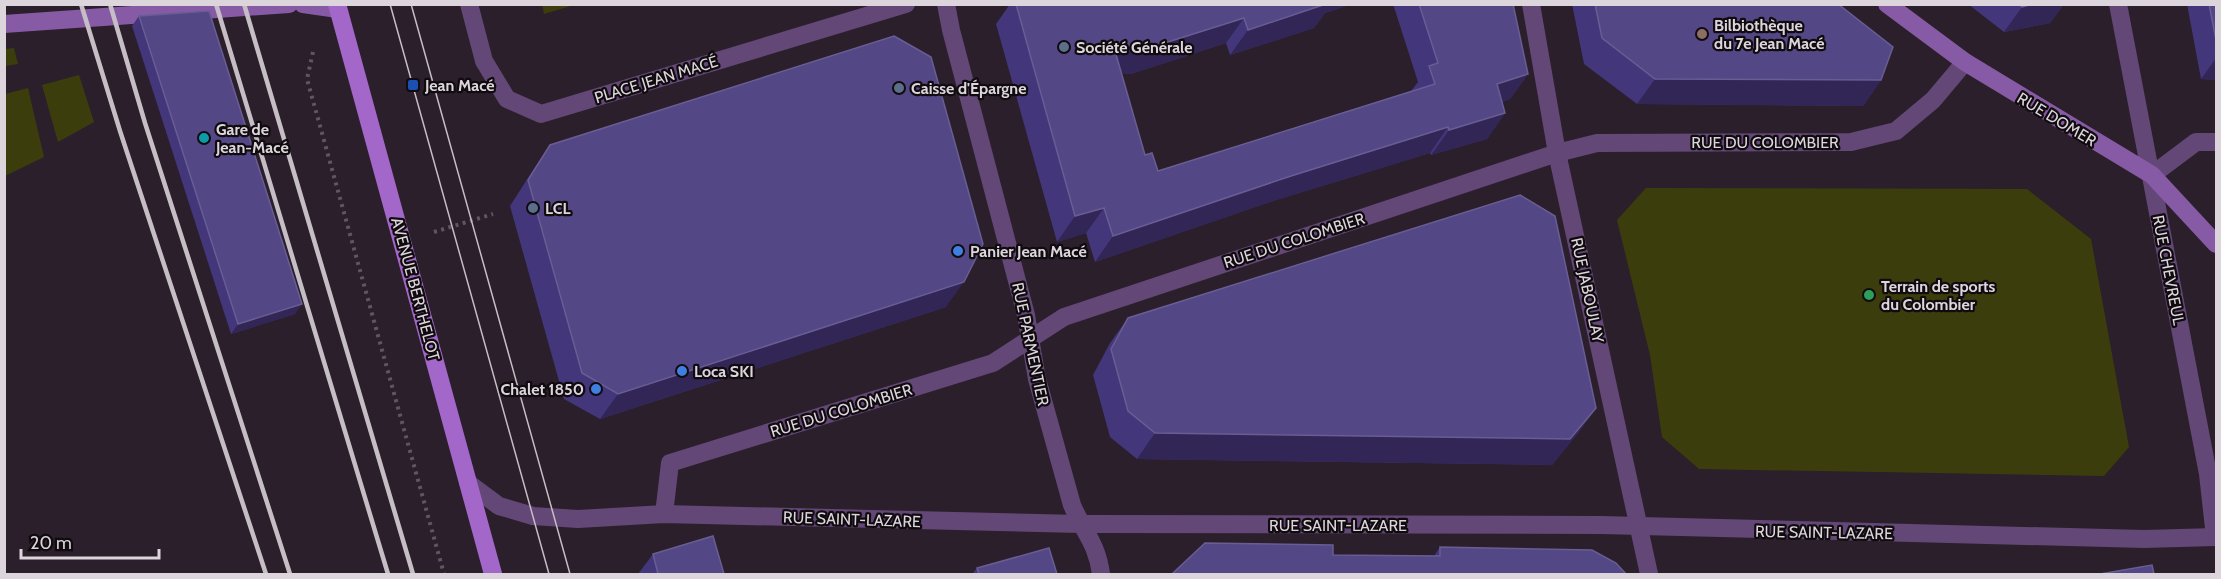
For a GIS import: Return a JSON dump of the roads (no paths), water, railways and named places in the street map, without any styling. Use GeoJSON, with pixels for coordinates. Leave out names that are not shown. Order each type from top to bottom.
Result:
{"type":"FeatureCollection","features":[{"type":"Feature","properties":{"kind":"main road","name":"AVENUE BERTHELOT"},"geometry":{"type":"LineString","coordinates":[[338,7],[493,574]]}},
{"type":"Feature","properties":{"kind":"street"},"geometry":{"type":"LineString","coordinates":[[4,24],[289,4]]}},
{"type":"Feature","properties":{"kind":"street"},"geometry":{"type":"LineString","coordinates":[[303,4],[338,7]]}},
{"type":"Feature","properties":{"kind":"street","name":"PLACE JEAN MACÉ"},"geometry":{"type":"LineString","coordinates":[[469,4],[484,61],[507,99],[541,114],[906,4]]}},
{"type":"Feature","properties":{"kind":"street","name":"RUE PARMENTIER"},"geometry":{"type":"LineString","coordinates":[[946,4],[1026,315],[1037,379],[1072,505],[1094,543],[1099,556],[1101,574]]}},
{"type":"Feature","properties":{"kind":"street","name":"RUE JABOULAY"},"geometry":{"type":"LineString","coordinates":[[1531,4],[1557,153],[1649,574]]}},
{"type":"Feature","properties":{"kind":"street","name":"RUE DOMER"},"geometry":{"type":"LineString","coordinates":[[1887,4],[1965,62],[2152,175],[2217,244]]}},
{"type":"Feature","properties":{"kind":"street","name":"RUE CHEVREUL"},"geometry":{"type":"LineString","coordinates":[[2118,4],[2208,474],[2216,537]]}},
{"type":"Feature","properties":{"kind":"street","name":"RUE DU COLOMBIER"},"geometry":{"type":"LineString","coordinates":[[664,514],[670,463],[993,363],[1064,317],[1557,153],[1597,143],[1851,142],[1896,131],[1933,100],[1965,62]]}},
{"type":"Feature","properties":{"kind":"street"},"geometry":{"type":"LineString","coordinates":[[2152,175],[2196,142],[2217,142]]}},
{"type":"Feature","properties":{"kind":"street","name":"RUE SAINT-LAZARE"},"geometry":{"type":"LineString","coordinates":[[468,483],[499,506],[533,516],[578,519],[664,514],[1081,524],[1601,525],[2152,539],[2216,537]]}},
{"type":"Feature","properties":{"kind":"tram line"},"geometry":{"type":"LineString","coordinates":[[390,4],[549,574]]}},
{"type":"Feature","properties":{"kind":"tram line"},"geometry":{"type":"LineString","coordinates":[[411,4],[570,574]]}},
{"type":"Feature","properties":{"kind":"railway"},"geometry":{"type":"LineString","coordinates":[[81,4],[120,131],[266,574]]}},
{"type":"Feature","properties":{"kind":"railway"},"geometry":{"type":"LineString","coordinates":[[110,4],[145,123],[290,574]]}},
{"type":"Feature","properties":{"kind":"railway"},"geometry":{"type":"LineString","coordinates":[[216,4],[388,574]]}},
{"type":"Feature","properties":{"kind":"railway"},"geometry":{"type":"LineString","coordinates":[[244,4],[413,574]]}},
{"type":"Feature","properties":{"kind":"place","name":"Bilbiothèque du 7e Jean Macé"},"geometry":{"type":"Point","coordinates":[1702,34]}},
{"type":"Feature","properties":{"kind":"place","name":"Société Générale"},"geometry":{"type":"Point","coordinates":[1064,47]}},
{"type":"Feature","properties":{"kind":"place","name":"Jean Macé"},"geometry":{"type":"Point","coordinates":[413,85]}},
{"type":"Feature","properties":{"kind":"place","name":"Caisse d'Épargne"},"geometry":{"type":"Point","coordinates":[899,88]}},
{"type":"Feature","properties":{"kind":"place","name":"Gare de Jean-Macé"},"geometry":{"type":"Point","coordinates":[204,138]}},
{"type":"Feature","properties":{"kind":"place","name":"LCL"},"geometry":{"type":"Point","coordinates":[533,208]}},
{"type":"Feature","properties":{"kind":"place","name":"Panier Jean Macé"},"geometry":{"type":"Point","coordinates":[958,251]}},
{"type":"Feature","properties":{"kind":"place","name":"Terrain de sports du Colombier"},"geometry":{"type":"Point","coordinates":[1869,295]}},
{"type":"Feature","properties":{"kind":"place","name":"Loca SKI"},"geometry":{"type":"Point","coordinates":[682,371]}},
{"type":"Feature","properties":{"kind":"place","name":"Chalet 1850"},"geometry":{"type":"Point","coordinates":[596,389]}}]}
